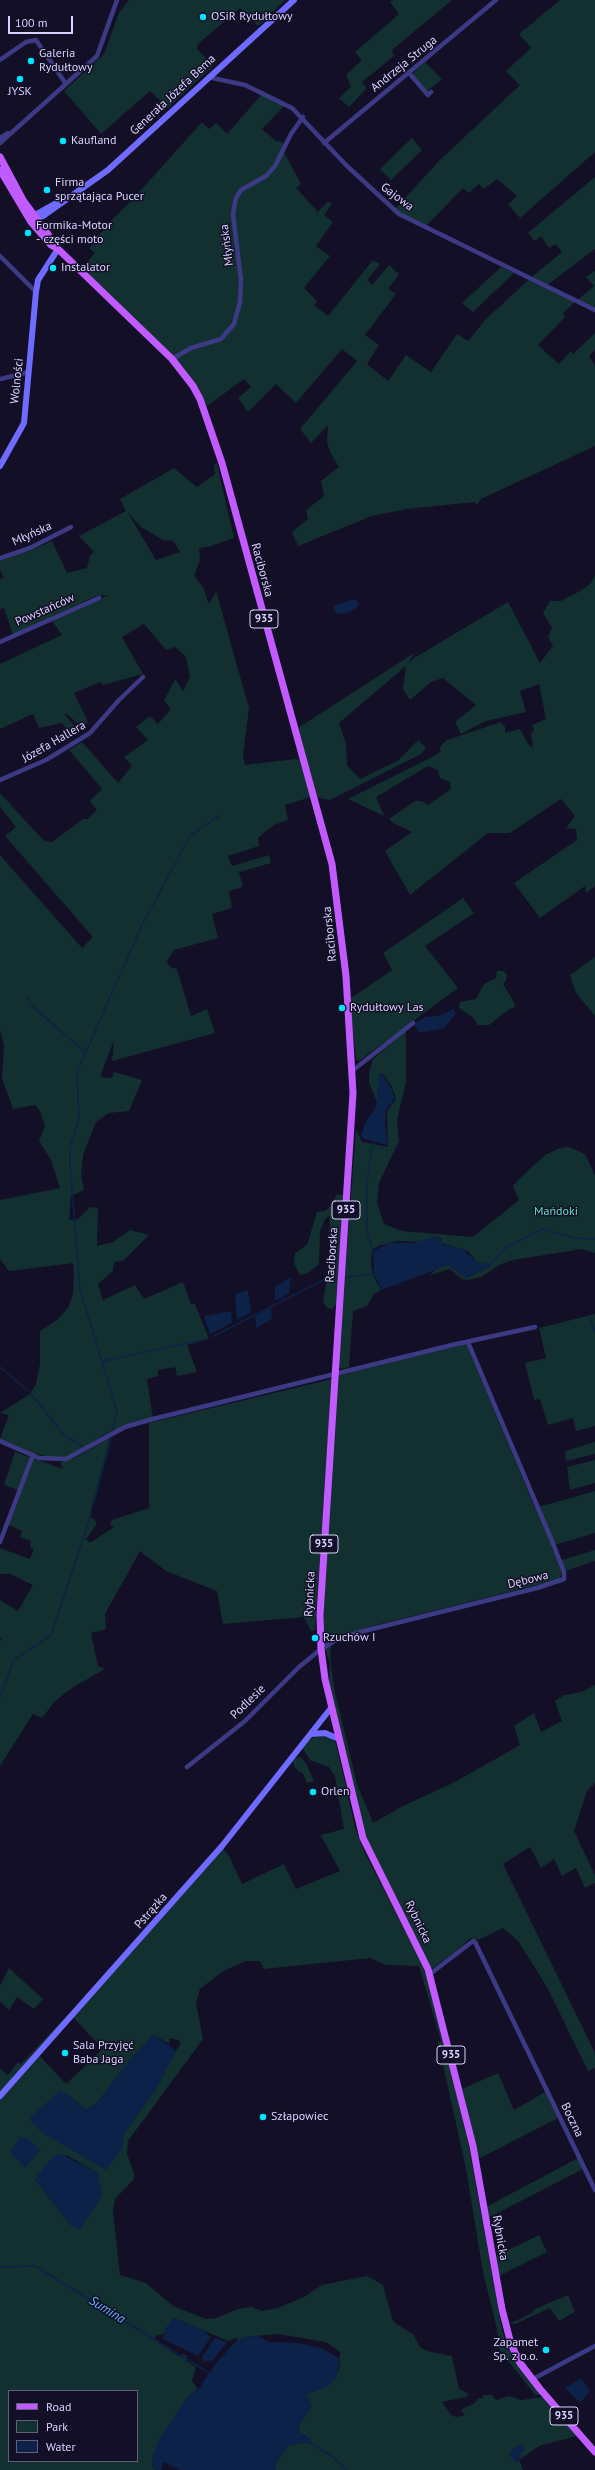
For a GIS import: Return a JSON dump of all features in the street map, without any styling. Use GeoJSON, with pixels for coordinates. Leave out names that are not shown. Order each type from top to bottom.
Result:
{"type":"FeatureCollection","features":[{"type":"Feature","properties":{"kind":"main road","name":"Raciborska"},"geometry":{"type":"LineString","coordinates":[[0,157],[32,218],[44,230],[58,249]]}},
{"type":"Feature","properties":{"kind":"main road","name":"Raciborska"},"geometry":{"type":"LineString","coordinates":[[0,170],[51,244],[172,359],[193,386],[211,427],[332,864],[346,976],[354,1093],[336,1375]]}},
{"type":"Feature","properties":{"kind":"main road","name":"Rybnicka"},"geometry":{"type":"LineString","coordinates":[[336,1375],[322,1570],[320,1649],[331,1708],[363,1838],[430,1974],[473,2146],[499,2295],[509,2337],[520,2363],[595,2452]]}},
{"type":"Feature","properties":{"kind":"street"},"geometry":{"type":"LineString","coordinates":[[1,137],[66,84],[97,56],[117,0]]}},
{"type":"Feature","properties":{"kind":"street","name":"Generała Józefa Bema"},"geometry":{"type":"LineString","coordinates":[[32,218],[63,200],[108,170],[294,0]]}},
{"type":"Feature","properties":{"kind":"street","name":"Andrzeja Struga"},"geometry":{"type":"LineString","coordinates":[[324,143],[496,0]]}},
{"type":"Feature","properties":{"kind":"street"},"geometry":{"type":"LineString","coordinates":[[0,60],[26,42],[36,40],[66,84]]}},
{"type":"Feature","properties":{"kind":"street"},"geometry":{"type":"LineString","coordinates":[[409,73],[428,95],[431,92]]}},
{"type":"Feature","properties":{"kind":"street","name":"Gajowa"},"geometry":{"type":"LineString","coordinates":[[208,77],[245,85],[292,108],[303,117],[324,143],[378,196],[399,214],[595,310]]}},
{"type":"Feature","properties":{"kind":"street","name":"Młyńska"},"geometry":{"type":"LineString","coordinates":[[172,359],[190,348],[222,339],[234,324],[240,302],[241,280],[233,214],[236,198],[241,190],[266,176],[275,166],[291,134],[303,117]]}},
{"type":"Feature","properties":{"kind":"street"},"geometry":{"type":"LineString","coordinates":[[0,143],[9,132]]}},
{"type":"Feature","properties":{"kind":"street"},"geometry":{"type":"LineString","coordinates":[[28,208],[42,213],[44,230]]}},
{"type":"Feature","properties":{"kind":"street","name":"Wolności"},"geometry":{"type":"LineString","coordinates":[[0,466],[24,423],[38,280],[58,249]]}},
{"type":"Feature","properties":{"kind":"street"},"geometry":{"type":"LineString","coordinates":[[0,256],[36,292]]}},
{"type":"Feature","properties":{"kind":"street"},"geometry":{"type":"LineString","coordinates":[[0,379],[29,372]]}},
{"type":"Feature","properties":{"kind":"street","name":"Młyńska"},"geometry":{"type":"LineString","coordinates":[[0,558],[30,548],[71,527]]}},
{"type":"Feature","properties":{"kind":"street","name":"Powstańców"},"geometry":{"type":"LineString","coordinates":[[0,642],[99,598]]}},
{"type":"Feature","properties":{"kind":"street","name":"Józefa Hallera"},"geometry":{"type":"LineString","coordinates":[[0,780],[46,760],[90,733],[119,700],[144,677]]}},
{"type":"Feature","properties":{"kind":"street"},"geometry":{"type":"LineString","coordinates":[[352,1071],[413,1023]]}},
{"type":"Feature","properties":{"kind":"street"},"geometry":{"type":"LineString","coordinates":[[0,1441],[33,1455],[58,1460],[66,1459],[124,1427],[468,1342],[535,1327]]}},
{"type":"Feature","properties":{"kind":"street","name":"Dębowa"},"geometry":{"type":"LineString","coordinates":[[320,1649],[347,1636],[537,1588],[564,1579],[564,1572],[552,1541],[468,1342]]}},
{"type":"Feature","properties":{"kind":"street"},"geometry":{"type":"LineString","coordinates":[[0,1542],[33,1455]]}},
{"type":"Feature","properties":{"kind":"street","name":"Podlesie"},"geometry":{"type":"LineString","coordinates":[[187,1767],[245,1721],[269,1695],[320,1649]]}},
{"type":"Feature","properties":{"kind":"street","name":"Pstrązka"},"geometry":{"type":"LineString","coordinates":[[0,2096],[222,1846],[331,1708]]}},
{"type":"Feature","properties":{"kind":"street"},"geometry":{"type":"LineString","coordinates":[[311,1734],[325,1733],[339,1739]]}},
{"type":"Feature","properties":{"kind":"street","name":"Boczna"},"geometry":{"type":"LineString","coordinates":[[430,1974],[472,1941],[475,1942],[595,2190]]}},
{"type":"Feature","properties":{"kind":"street"},"geometry":{"type":"LineString","coordinates":[[533,2379],[595,2346]]}},
{"type":"Feature","properties":{"kind":"green space"},"geometry":{"type":"Polygon","coordinates":[[[129,0],[285,0],[258,26],[240,8],[198,44],[197,49],[213,66],[168,108],[150,91],[101,134],[64,91],[104,54],[119,13],[129,0]]]}},
{"type":"Feature","properties":{"kind":"green space"},"geometry":{"type":"Polygon","coordinates":[[[393,0],[452,0],[392,50],[394,56],[362,82],[367,88],[349,107],[339,98],[351,87],[346,75],[362,60],[355,52],[399,14],[390,2],[393,0]]]}},
{"type":"Feature","properties":{"kind":"green space"},"geometry":{"type":"Polygon","coordinates":[[[560,0],[595,0],[595,152],[520,218],[508,204],[517,196],[497,179],[484,189],[479,184],[469,193],[463,188],[425,227],[394,210],[440,160],[520,85],[506,71],[531,48],[519,34],[560,0]]]}},
{"type":"Feature","properties":{"kind":"green space"},"geometry":{"type":"Polygon","coordinates":[[[425,62],[442,79],[427,91],[412,74],[425,62]]]}},
{"type":"Feature","properties":{"kind":"green space"},"geometry":{"type":"Polygon","coordinates":[[[263,93],[286,104],[262,129],[276,141],[283,142],[285,154],[301,184],[296,188],[318,212],[328,201],[332,204],[324,215],[333,222],[316,246],[330,256],[304,288],[317,301],[314,305],[328,316],[373,260],[380,264],[367,280],[372,285],[389,265],[399,274],[388,289],[396,294],[365,335],[379,345],[367,364],[388,381],[406,355],[431,372],[457,334],[468,341],[486,319],[534,275],[562,252],[556,244],[549,248],[541,236],[535,241],[528,233],[595,177],[595,249],[546,286],[576,301],[563,313],[565,317],[538,345],[559,364],[571,351],[573,354],[595,333],[595,350],[589,356],[595,365],[595,446],[481,499],[477,505],[474,502],[407,509],[372,516],[298,546],[292,532],[308,519],[306,510],[324,496],[321,481],[339,467],[330,452],[327,442],[328,425],[311,443],[300,429],[357,361],[342,349],[296,403],[276,384],[248,412],[238,398],[251,387],[244,379],[207,406],[172,359],[79,271],[95,253],[89,248],[107,225],[133,199],[202,122],[209,129],[216,123],[227,134],[263,93]]]}},
{"type":"Feature","properties":{"kind":"green space"},"geometry":{"type":"Polygon","coordinates":[[[412,138],[422,150],[391,180],[380,169],[412,138]]]}},
{"type":"Feature","properties":{"kind":"green space"},"geometry":{"type":"Polygon","coordinates":[[[501,267],[514,273],[473,312],[462,303],[501,267]]]}},
{"type":"Feature","properties":{"kind":"green space"},"geometry":{"type":"Polygon","coordinates":[[[595,271],[595,310],[576,301],[594,286],[586,277],[595,271]]]}},
{"type":"Feature","properties":{"kind":"green space"},"geometry":{"type":"Polygon","coordinates":[[[214,464],[217,464],[234,538],[208,547],[199,548],[200,560],[194,576],[203,587],[209,604],[216,591],[249,708],[243,755],[245,765],[296,759],[304,761],[314,796],[285,805],[288,820],[274,825],[258,838],[259,846],[228,856],[232,866],[269,855],[271,863],[239,872],[243,887],[229,891],[232,908],[212,914],[218,938],[174,950],[167,961],[170,967],[177,969],[191,1016],[207,1009],[215,1033],[112,1061],[114,1040],[100,1077],[112,1078],[114,1072],[142,1080],[129,1111],[109,1113],[96,1122],[83,1155],[81,1176],[84,1190],[71,1196],[69,1220],[78,1219],[90,1207],[98,1208],[97,1246],[113,1242],[130,1230],[149,1235],[123,1261],[114,1262],[113,1271],[98,1284],[103,1300],[135,1285],[144,1299],[183,1282],[191,1304],[195,1304],[209,1339],[187,1345],[197,1372],[177,1376],[175,1367],[158,1370],[158,1376],[147,1379],[153,1419],[125,1427],[66,1459],[49,1457],[32,1453],[0,1439],[9,1415],[0,1413],[30,1394],[36,1384],[40,1364],[40,1331],[57,1320],[68,1308],[73,1294],[74,1272],[73,1263],[9,1271],[0,1259],[0,1200],[60,1188],[51,1160],[39,1141],[45,1126],[40,1111],[35,1105],[13,1109],[2,1078],[4,1046],[0,1029],[0,855],[82,948],[93,937],[5,836],[16,827],[0,807],[0,793],[44,841],[52,842],[83,819],[88,819],[97,810],[90,801],[102,789],[69,750],[82,742],[118,783],[132,766],[124,757],[148,740],[136,727],[150,716],[158,724],[171,709],[164,701],[175,679],[183,691],[190,677],[186,657],[175,647],[166,650],[144,624],[122,637],[143,674],[103,685],[100,682],[74,693],[88,722],[84,727],[79,725],[66,713],[64,714],[78,730],[77,734],[72,736],[62,723],[39,728],[33,714],[0,729],[0,664],[62,635],[53,622],[63,614],[109,595],[96,596],[13,635],[4,608],[0,609],[0,579],[4,578],[0,569],[0,559],[27,552],[52,541],[67,573],[87,568],[90,556],[94,552],[79,536],[126,511],[120,499],[174,468],[197,487],[215,474],[214,464]],[[128,513],[156,560],[180,552],[173,541],[163,540],[141,527],[128,513]]]}},
{"type":"Feature","properties":{"kind":"green space"},"geometry":{"type":"Polygon","coordinates":[[[595,575],[595,886],[586,893],[585,886],[540,918],[514,883],[577,840],[576,829],[566,828],[575,816],[561,799],[510,833],[488,833],[410,895],[385,851],[412,832],[393,823],[389,819],[415,801],[422,801],[428,805],[451,789],[450,782],[440,778],[438,770],[428,766],[376,797],[384,816],[348,799],[436,755],[441,751],[439,748],[447,740],[501,722],[505,727],[505,733],[520,729],[528,744],[533,748],[531,734],[534,730],[532,725],[546,719],[539,684],[520,691],[526,712],[486,721],[461,734],[455,722],[476,705],[443,678],[431,682],[410,700],[403,689],[406,666],[339,723],[346,744],[347,765],[360,779],[399,760],[418,740],[426,748],[421,754],[330,800],[317,797],[298,728],[414,653],[408,664],[414,658],[508,602],[540,663],[553,646],[548,637],[552,628],[543,613],[550,601],[561,601],[580,591],[590,584],[595,575]]]}},
{"type":"Feature","properties":{"kind":"green space"},"geometry":{"type":"Polygon","coordinates":[[[463,898],[474,913],[425,946],[458,988],[359,1061],[356,1059],[350,999],[392,970],[383,953],[463,898]]]}},
{"type":"Feature","properties":{"kind":"green space"},"geometry":{"type":"Polygon","coordinates":[[[595,957],[595,1016],[576,993],[570,975],[595,957]]]}},
{"type":"Feature","properties":{"kind":"green space"},"geometry":{"type":"Polygon","coordinates":[[[497,971],[503,971],[507,974],[506,980],[503,984],[514,1002],[515,1007],[508,1010],[489,1025],[478,1025],[474,1018],[459,1008],[460,1002],[476,999],[484,984],[496,978],[497,971]]]}},
{"type":"Feature","properties":{"kind":"green space","name":"Mańdoki"},"geometry":{"type":"Polygon","coordinates":[[[406,1030],[406,1082],[397,1120],[399,1141],[379,1183],[377,1203],[384,1224],[402,1231],[473,1237],[519,1200],[513,1186],[519,1179],[545,1155],[560,1148],[569,1147],[585,1154],[595,1175],[595,1253],[582,1249],[513,1260],[499,1265],[481,1277],[468,1280],[462,1279],[450,1269],[430,1275],[437,1268],[449,1265],[466,1278],[491,1266],[477,1262],[468,1251],[441,1243],[441,1238],[433,1237],[423,1242],[397,1241],[378,1246],[372,1250],[371,1265],[373,1275],[381,1290],[374,1294],[367,1306],[353,1311],[349,1367],[341,1369],[338,1366],[356,1129],[362,1142],[388,1147],[387,1111],[396,1099],[391,1085],[384,1075],[380,1074],[377,1102],[369,1083],[369,1072],[373,1059],[406,1030]]]}},
{"type":"Feature","properties":{"kind":"green space"},"geometry":{"type":"Polygon","coordinates":[[[337,1194],[347,1196],[340,1300],[332,1309],[327,1308],[323,1302],[328,1269],[330,1215],[325,1219],[320,1231],[319,1264],[308,1273],[300,1275],[294,1264],[295,1253],[307,1245],[317,1212],[325,1211],[330,1207],[337,1194]]]}},
{"type":"Feature","properties":{"kind":"green space"},"geometry":{"type":"Polygon","coordinates":[[[595,1314],[595,1426],[576,1431],[573,1418],[548,1425],[540,1399],[534,1400],[525,1363],[546,1358],[539,1328],[595,1314]]]}},
{"type":"Feature","properties":{"kind":"green space"},"geometry":{"type":"Polygon","coordinates":[[[466,1343],[535,1508],[595,1491],[595,1533],[551,1546],[558,1561],[595,1550],[595,1561],[562,1572],[560,1578],[554,1581],[380,1624],[332,1639],[330,1656],[334,1688],[357,1784],[373,1823],[405,1805],[455,1782],[520,1745],[514,1726],[534,1713],[541,1732],[562,1721],[555,1701],[564,1695],[581,1692],[595,1685],[595,1783],[587,1791],[574,1831],[595,1875],[595,1883],[585,1888],[576,1868],[562,1876],[554,1859],[541,1868],[530,1847],[503,1864],[595,2053],[595,2068],[588,2071],[547,1987],[518,1941],[503,1928],[478,1940],[470,1938],[460,1948],[433,1968],[429,1966],[364,1832],[329,1683],[330,1663],[323,1643],[325,1571],[337,1376],[466,1343]]]}},
{"type":"Feature","properties":{"kind":"green space"},"geometry":{"type":"Polygon","coordinates":[[[332,1379],[315,1630],[311,1631],[304,1617],[223,1624],[217,1591],[166,1571],[140,1551],[105,1614],[106,1629],[91,1633],[98,1666],[105,1669],[72,1688],[55,1701],[42,1718],[33,1714],[0,1766],[0,1641],[2,1640],[0,1638],[0,1600],[18,1611],[33,1585],[10,1574],[0,1574],[0,1548],[30,1559],[34,1549],[30,1548],[31,1541],[20,1537],[22,1531],[7,1524],[18,1490],[4,1485],[15,1452],[63,1469],[60,1462],[74,1458],[110,1438],[89,1518],[94,1519],[97,1524],[86,1539],[89,1542],[93,1541],[114,1527],[110,1524],[112,1520],[149,1508],[149,1423],[332,1379]]]}},
{"type":"Feature","properties":{"kind":"green space"},"geometry":{"type":"Polygon","coordinates":[[[595,1442],[595,1454],[566,1461],[565,1451],[595,1442]]]}},
{"type":"Feature","properties":{"kind":"green space"},"geometry":{"type":"Polygon","coordinates":[[[595,1460],[595,1483],[570,1490],[567,1467],[595,1460]]]}},
{"type":"Feature","properties":{"kind":"green space"},"geometry":{"type":"Polygon","coordinates":[[[316,1736],[327,1736],[336,1743],[355,1827],[363,1849],[423,1966],[437,2011],[468,2141],[502,2330],[507,2347],[516,2362],[542,2395],[535,2395],[499,2349],[497,2329],[483,2272],[466,2169],[438,2042],[441,2041],[419,1966],[386,1965],[370,1958],[264,1969],[260,1961],[246,1961],[223,1971],[200,1989],[196,2003],[203,2039],[128,2141],[127,2154],[134,2173],[134,2179],[115,2199],[113,2211],[120,2275],[146,2283],[173,2306],[206,2319],[216,2318],[238,2309],[252,2307],[262,2311],[278,2308],[304,2297],[322,2285],[367,2276],[383,2285],[392,2318],[395,2323],[413,2334],[420,2347],[427,2351],[452,2356],[459,2389],[469,2394],[466,2397],[442,2402],[451,2415],[456,2417],[465,2415],[461,2411],[462,2409],[475,2403],[478,2398],[483,2398],[483,2395],[492,2395],[496,2400],[509,2396],[521,2400],[543,2397],[577,2436],[539,2446],[522,2458],[519,2455],[524,2450],[521,2445],[516,2463],[519,2460],[523,2470],[275,2470],[277,2461],[289,2445],[305,2442],[312,2444],[305,2435],[300,2434],[299,2426],[311,2407],[306,2394],[328,2386],[339,2370],[340,2352],[326,2342],[277,2334],[245,2337],[236,2341],[238,2337],[228,2341],[174,2318],[163,2334],[156,2336],[154,2340],[180,2357],[183,2354],[187,2356],[186,2361],[196,2367],[192,2381],[198,2389],[186,2399],[152,2466],[156,2470],[0,2470],[0,2069],[8,2075],[18,2062],[21,2064],[76,2006],[220,1845],[229,1856],[242,1884],[284,1864],[296,1889],[340,1871],[320,1834],[344,1829],[335,1776],[329,1767],[310,1760],[303,1749],[308,1741],[316,1736]],[[71,2015],[37,2053],[66,2084],[103,2049],[71,2015]],[[154,2035],[128,2062],[97,2103],[86,2110],[67,2094],[31,2121],[44,2134],[122,2149],[123,2134],[156,2089],[178,2047],[181,2045],[179,2040],[170,2038],[169,2044],[154,2035]],[[66,2155],[35,2179],[70,2225],[98,2173],[66,2155]]]}},
{"type":"Feature","properties":{"kind":"green space"},"geometry":{"type":"Polygon","coordinates":[[[301,1757],[307,1765],[314,1781],[307,1783],[303,1773],[298,1771],[294,1766],[293,1760],[301,1757]]]}},
{"type":"Feature","properties":{"kind":"green space"},"geometry":{"type":"Polygon","coordinates":[[[9,1968],[43,1999],[34,2009],[17,1997],[9,2010],[0,2001],[0,1986],[9,1968]]]}},
{"type":"Feature","properties":{"kind":"green space"},"geometry":{"type":"Polygon","coordinates":[[[498,2073],[514,2110],[545,2092],[558,2118],[478,2159],[462,2089],[498,2073]]]}},
{"type":"Feature","properties":{"kind":"green space"},"geometry":{"type":"Polygon","coordinates":[[[578,2158],[583,2169],[488,2218],[486,2207],[578,2158]]]}},
{"type":"Feature","properties":{"kind":"green space"},"geometry":{"type":"Polygon","coordinates":[[[539,2235],[547,2252],[499,2276],[496,2256],[539,2235]]]}},
{"type":"Feature","properties":{"kind":"green space"},"geometry":{"type":"Polygon","coordinates":[[[568,2295],[575,2312],[559,2321],[550,2308],[515,2324],[509,2324],[532,2313],[535,2309],[568,2295]]]}},
{"type":"Feature","properties":{"kind":"water"},"geometry":{"type":"Polygon","coordinates":[[[355,599],[359,604],[357,608],[345,614],[336,613],[333,608],[335,605],[355,599]]]}},
{"type":"Feature","properties":{"kind":"water"},"geometry":{"type":"Polygon","coordinates":[[[453,1009],[456,1013],[444,1028],[419,1033],[414,1024],[425,1017],[442,1015],[453,1009]]]}},
{"type":"Feature","properties":{"kind":"water"},"geometry":{"type":"Polygon","coordinates":[[[379,1075],[383,1075],[395,1098],[386,1110],[385,1123],[388,1145],[364,1139],[361,1136],[365,1123],[376,1107],[379,1075]]]}},
{"type":"Feature","properties":{"kind":"water"},"geometry":{"type":"Polygon","coordinates":[[[433,1237],[440,1238],[441,1244],[462,1249],[477,1262],[492,1265],[466,1278],[448,1265],[382,1290],[374,1274],[373,1251],[390,1243],[414,1243],[433,1237]]]}},
{"type":"Feature","properties":{"kind":"water"},"geometry":{"type":"Polygon","coordinates":[[[291,1277],[289,1293],[275,1301],[275,1287],[291,1277]]]}},
{"type":"Feature","properties":{"kind":"water"},"geometry":{"type":"Polygon","coordinates":[[[248,1290],[251,1312],[237,1320],[235,1294],[248,1290]]]}},
{"type":"Feature","properties":{"kind":"water"},"geometry":{"type":"Polygon","coordinates":[[[271,1308],[272,1319],[256,1328],[255,1316],[271,1308]]]}},
{"type":"Feature","properties":{"kind":"water"},"geometry":{"type":"Polygon","coordinates":[[[231,1311],[232,1323],[210,1334],[204,1316],[231,1311]]]}},
{"type":"Feature","properties":{"kind":"water"},"geometry":{"type":"Polygon","coordinates":[[[154,2035],[176,2051],[156,2089],[124,2134],[122,2149],[106,2170],[44,2134],[31,2121],[30,2117],[60,2091],[67,2094],[86,2110],[97,2103],[128,2062],[154,2035]]]}},
{"type":"Feature","properties":{"kind":"water"},"geometry":{"type":"Polygon","coordinates":[[[21,2137],[25,2137],[41,2149],[25,2168],[10,2152],[21,2137]]]}},
{"type":"Feature","properties":{"kind":"water"},"geometry":{"type":"Polygon","coordinates":[[[61,2154],[98,2173],[102,2195],[80,2230],[70,2225],[35,2179],[47,2163],[56,2155],[61,2154]]]}},
{"type":"Feature","properties":{"kind":"water"},"geometry":{"type":"Polygon","coordinates":[[[173,2318],[202,2330],[211,2337],[198,2356],[163,2339],[165,2329],[173,2318]]]}},
{"type":"Feature","properties":{"kind":"water"},"geometry":{"type":"Polygon","coordinates":[[[259,2336],[269,2342],[297,2343],[321,2348],[339,2358],[337,2377],[328,2386],[306,2394],[311,2407],[299,2426],[301,2434],[310,2438],[312,2444],[305,2442],[289,2445],[277,2461],[275,2470],[180,2470],[164,2462],[161,2470],[156,2470],[152,2466],[153,2455],[161,2436],[186,2399],[197,2391],[218,2361],[236,2341],[245,2337],[259,2336]]]}},
{"type":"Feature","properties":{"kind":"water"},"geometry":{"type":"Polygon","coordinates":[[[215,2338],[227,2342],[213,2360],[204,2362],[202,2357],[215,2338]]]}},
{"type":"Feature","properties":{"kind":"water"},"geometry":{"type":"Polygon","coordinates":[[[581,2378],[590,2391],[580,2403],[565,2388],[581,2378]]]}},
{"type":"Feature","properties":{"kind":"water"},"geometry":{"type":"Polygon","coordinates":[[[521,2445],[525,2450],[520,2454],[522,2458],[516,2463],[509,2453],[516,2446],[521,2445]]]}},
{"type":"Feature","properties":{"kind":"waterway"},"geometry":{"type":"LineString","coordinates":[[93,1442],[113,1430],[117,1411],[80,1289],[70,1164],[70,1148],[79,1119],[77,1072],[142,925],[190,836],[220,815]]}},
{"type":"Feature","properties":{"kind":"waterway"},"geometry":{"type":"LineString","coordinates":[[27,996],[31,1005],[85,1052]]}},
{"type":"Feature","properties":{"kind":"waterway"},"geometry":{"type":"LineString","coordinates":[[373,1142],[367,1181],[367,1231],[373,1251]]}},
{"type":"Feature","properties":{"kind":"waterway"},"geometry":{"type":"LineString","coordinates":[[489,1265],[507,1247],[542,1229],[575,1238],[595,1239]]}},
{"type":"Feature","properties":{"kind":"waterway"},"geometry":{"type":"LineString","coordinates":[[346,1277],[374,1274]]}},
{"type":"Feature","properties":{"kind":"waterway"},"geometry":{"type":"LineString","coordinates":[[212,1337],[323,1280],[338,1278]]}},
{"type":"Feature","properties":{"kind":"waterway"},"geometry":{"type":"LineString","coordinates":[[590,1318],[595,1332]]}},
{"type":"Feature","properties":{"kind":"waterway"},"geometry":{"type":"LineString","coordinates":[[103,1361],[207,1339]]}},
{"type":"Feature","properties":{"kind":"waterway"},"geometry":{"type":"LineString","coordinates":[[0,1367],[27,1390]]}},
{"type":"Feature","properties":{"kind":"waterway"},"geometry":{"type":"LineString","coordinates":[[32,1395],[65,1436],[84,1447]]}},
{"type":"Feature","properties":{"kind":"waterway"},"geometry":{"type":"LineString","coordinates":[[93,1506],[111,1439]]}},
{"type":"Feature","properties":{"kind":"waterway"},"geometry":{"type":"LineString","coordinates":[[0,1697],[14,1660],[51,1635],[92,1512]]}},
{"type":"Feature","properties":{"kind":"waterway","name":"Sumina"},"geometry":{"type":"LineString","coordinates":[[0,2267],[35,2266],[209,2373]]}},
{"type":"Feature","properties":{"kind":"waterway","name":"Sumina"},"geometry":{"type":"LineString","coordinates":[[312,2444],[333,2457],[347,2470]]}},
{"type":"Feature","properties":{"kind":"place","name":"OSiR Rydułtowy"},"geometry":{"type":"Point","coordinates":[203,17]}},
{"type":"Feature","properties":{"kind":"place","name":"Galeria Rydułtowy"},"geometry":{"type":"Point","coordinates":[31,61]}},
{"type":"Feature","properties":{"kind":"place","name":"JYSK"},"geometry":{"type":"Point","coordinates":[20,79]}},
{"type":"Feature","properties":{"kind":"place","name":"Kaufland"},"geometry":{"type":"Point","coordinates":[63,141]}},
{"type":"Feature","properties":{"kind":"place","name":"Firma sprzątająca Pucer"},"geometry":{"type":"Point","coordinates":[47,190]}},
{"type":"Feature","properties":{"kind":"place","name":"Formika-Motor - części moto"},"geometry":{"type":"Point","coordinates":[28,233]}},
{"type":"Feature","properties":{"kind":"place","name":"Instalator"},"geometry":{"type":"Point","coordinates":[53,268]}},
{"type":"Feature","properties":{"kind":"place","name":"Rydułtowy Las"},"geometry":{"type":"Point","coordinates":[342,1008]}},
{"type":"Feature","properties":{"kind":"place","name":"Rzuchów I"},"geometry":{"type":"Point","coordinates":[315,1638]}},
{"type":"Feature","properties":{"kind":"place","name":"Orlen"},"geometry":{"type":"Point","coordinates":[313,1792]}},
{"type":"Feature","properties":{"kind":"place","name":"Sala Przyjęć Baba Jaga"},"geometry":{"type":"Point","coordinates":[65,2053]}},
{"type":"Feature","properties":{"kind":"place","name":"Szłapowiec"},"geometry":{"type":"Point","coordinates":[263,2117]}},
{"type":"Feature","properties":{"kind":"place","name":"Zapamet Sp. z o.o."},"geometry":{"type":"Point","coordinates":[546,2350]}}]}
